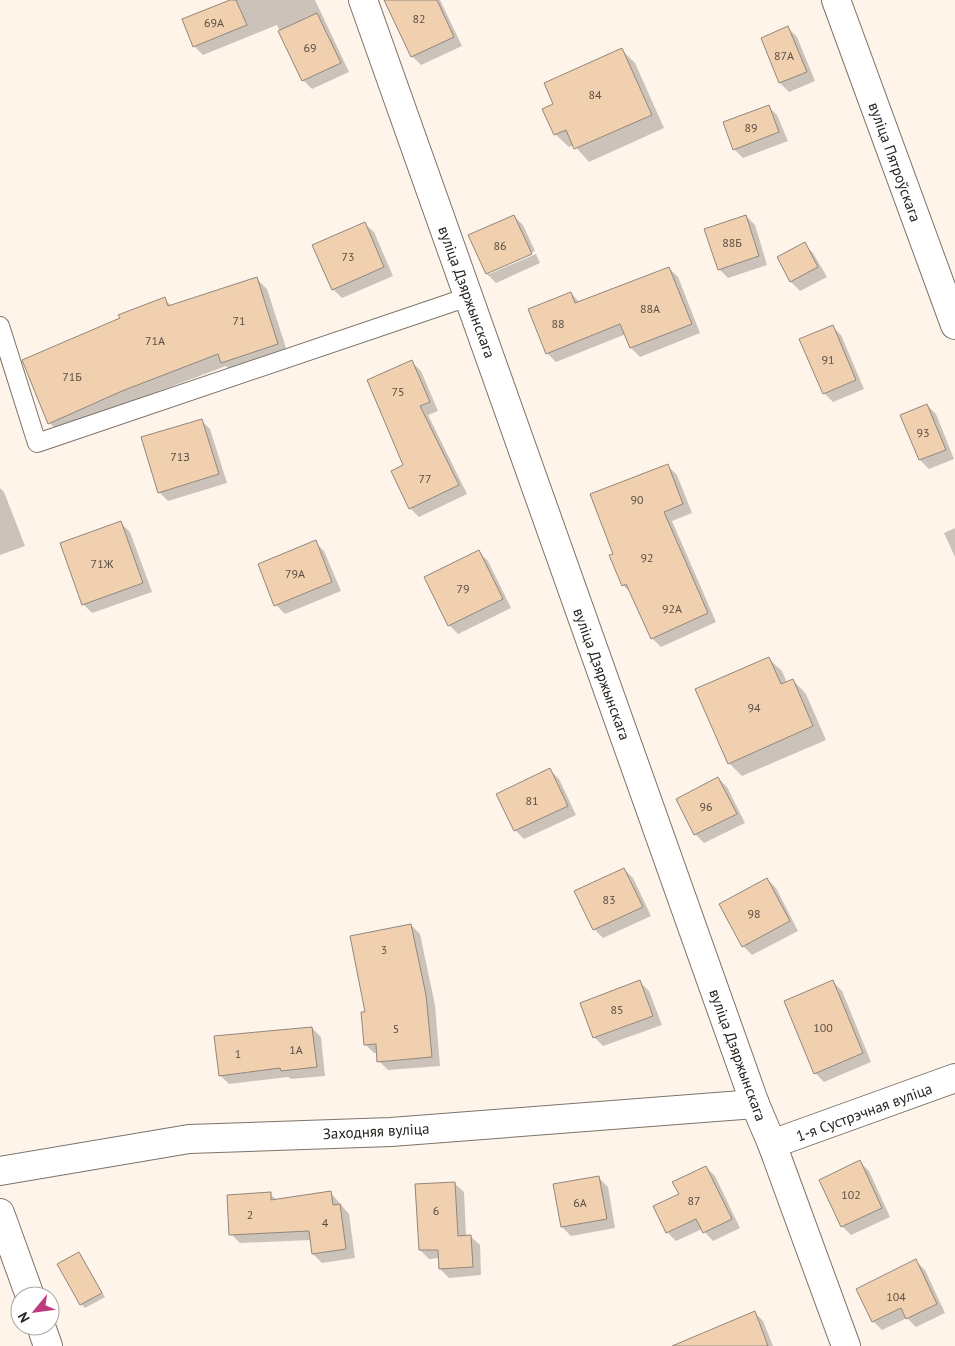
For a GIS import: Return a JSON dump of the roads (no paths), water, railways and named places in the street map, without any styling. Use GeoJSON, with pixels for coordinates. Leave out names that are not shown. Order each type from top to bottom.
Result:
{"type":"FeatureCollection","features":[{"type":"Feature","properties":{"kind":"street","name":"вуліца Дзяржынскага"},"geometry":{"type":"LineString","coordinates":[[363,0],[755,1104],[772,1144],[846,1346]]}},
{"type":"Feature","properties":{"kind":"street","name":"вуліца Пятроўскага"},"geometry":{"type":"LineString","coordinates":[[836,0],[955,325]]}},
{"type":"Feature","properties":{"kind":"street","name":"1-я Сустрэчная вуліца"},"geometry":{"type":"LineString","coordinates":[[772,1144],[955,1078]]}},
{"type":"Feature","properties":{"kind":"street","name":"Заходняя вуліца"},"geometry":{"type":"LineString","coordinates":[[0,1171],[189,1139],[391,1132],[755,1104]]}},
{"type":"Feature","properties":{"kind":"street"},"geometry":{"type":"LineString","coordinates":[[0,1213],[26,1286]]}},
{"type":"Feature","properties":{"kind":"lane"},"geometry":{"type":"LineString","coordinates":[[0,326],[37,443],[468,297]]}}]}
